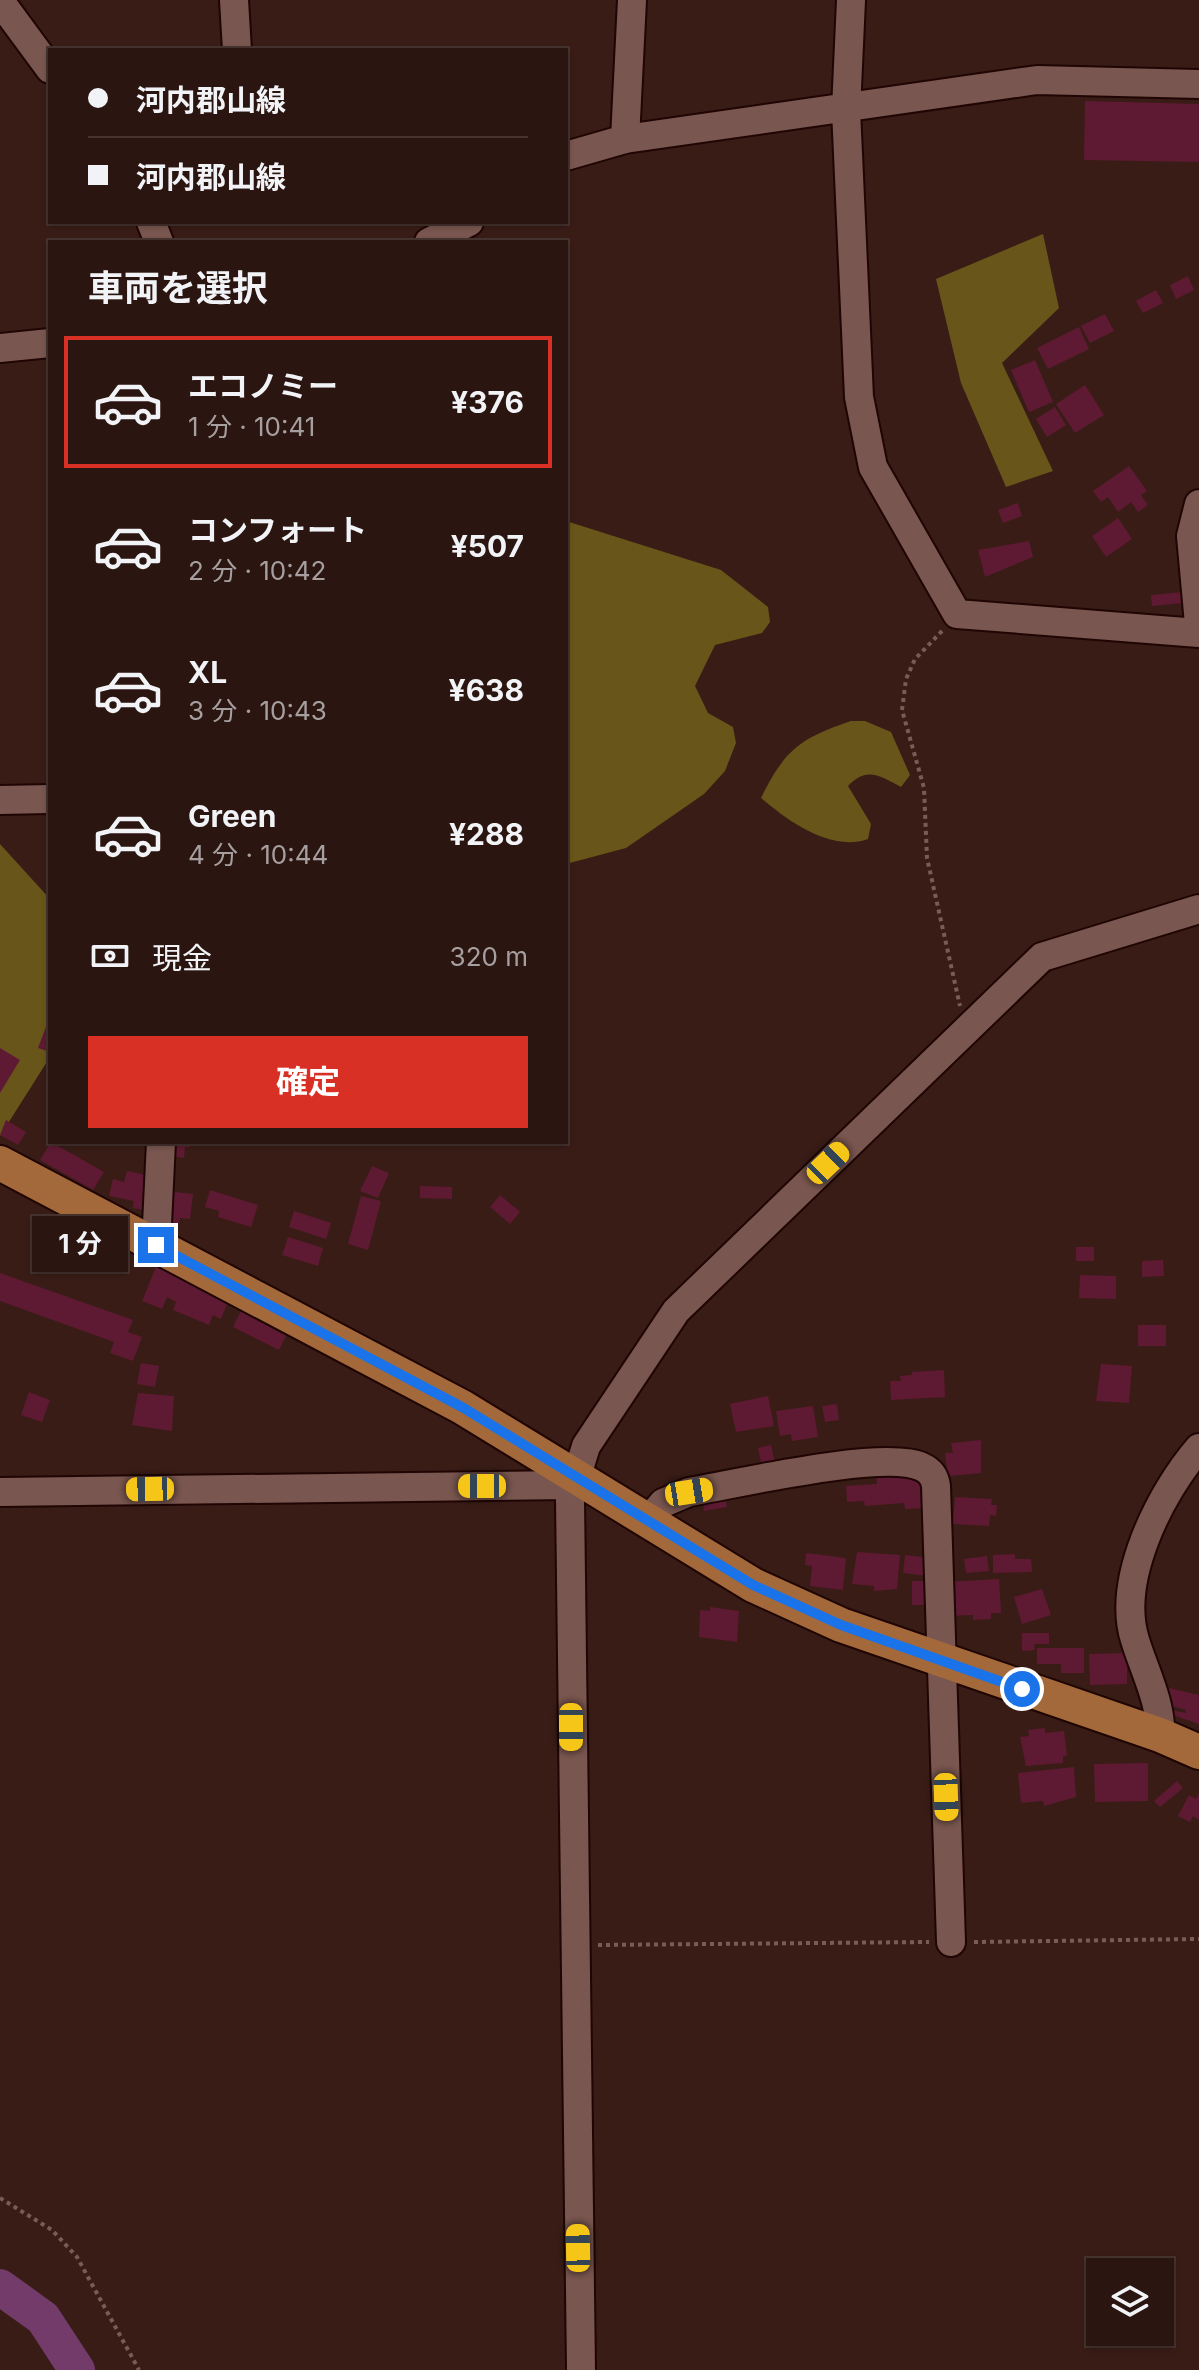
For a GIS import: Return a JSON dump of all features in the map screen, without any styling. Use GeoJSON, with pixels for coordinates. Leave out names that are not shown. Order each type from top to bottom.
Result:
{"type":"FeatureCollection","features":[{"type":"Feature","properties":{"kind":"main road"},"geometry":{"type":"LineString","coordinates":[[0,1163],[381,1362],[573,1481],[648,1521],[753,1585],[841,1625],[1160,1735],[1199,1752]]}},
{"type":"Feature","properties":{"kind":"street"},"geometry":{"type":"LineString","coordinates":[[234,0],[237,48]]}},
{"type":"Feature","properties":{"kind":"street"},"geometry":{"type":"LineString","coordinates":[[625,139],[632,0]]}},
{"type":"Feature","properties":{"kind":"street"},"geometry":{"type":"LineString","coordinates":[[851,0],[846,110],[855,353],[868,451],[873,467],[957,614],[1199,633]]}},
{"type":"Feature","properties":{"kind":"street"},"geometry":{"type":"LineString","coordinates":[[0,1],[48,66]]}},
{"type":"Feature","properties":{"kind":"street"},"geometry":{"type":"LineString","coordinates":[[568,155],[625,139],[846,110],[1037,80],[1199,84]]}},
{"type":"Feature","properties":{"kind":"street"},"geometry":{"type":"LineString","coordinates":[[433,240],[465,224]]}},
{"type":"Feature","properties":{"kind":"street"},"geometry":{"type":"LineString","coordinates":[[0,348],[48,343]]}},
{"type":"Feature","properties":{"kind":"street"},"geometry":{"type":"LineString","coordinates":[[1199,504],[1191,536],[1199,624]]}},
{"type":"Feature","properties":{"kind":"street"},"geometry":{"type":"LineString","coordinates":[[0,800],[48,799]]}},
{"type":"Feature","properties":{"kind":"street"},"geometry":{"type":"LineString","coordinates":[[581,2370],[573,1944],[573,1481],[586,1446],[676,1311],[1042,957],[1199,909]]}},
{"type":"Feature","properties":{"kind":"street"},"geometry":{"type":"LineString","coordinates":[[156,1245],[161,1144]]}},
{"type":"Feature","properties":{"kind":"street"},"geometry":{"type":"LineString","coordinates":[[1160,1735],[1158,1713],[1131,1622],[1132,1584],[1140,1553],[1174,1478],[1199,1448]]}},
{"type":"Feature","properties":{"kind":"street"},"geometry":{"type":"LineString","coordinates":[[648,1521],[663,1503],[689,1492],[867,1464],[920,1466],[932,1475],[936,1486],[939,1661],[951,1942]]}},
{"type":"Feature","properties":{"kind":"street"},"geometry":{"type":"LineString","coordinates":[[0,1492],[573,1481]]}},
{"type":"Feature","properties":{"kind":"path"},"geometry":{"type":"LineString","coordinates":[[957,614],[915,659],[906,679],[902,710],[924,788],[927,858],[965,1031]]}},
{"type":"Feature","properties":{"kind":"path"},"geometry":{"type":"LineString","coordinates":[[573,1944],[1199,1939]]}},
{"type":"Feature","properties":{"kind":"path"},"geometry":{"type":"LineString","coordinates":[[0,2198],[52,2230],[77,2257],[139,2370]]}},
{"type":"Feature","properties":{"kind":"shaded area"},"geometry":{"type":"Polygon","coordinates":[[[1043,234],[1059,308],[1002,363],[1053,471],[1006,487],[961,383],[936,279],[1043,234]]]}},
{"type":"Feature","properties":{"kind":"shaded area"},"geometry":{"type":"Polygon","coordinates":[[[568,522],[721,570],[768,607],[770,622],[762,633],[715,645],[695,686],[708,713],[733,727],[736,743],[725,771],[704,794],[626,848],[568,863],[568,522]]]}},
{"type":"Feature","properties":{"kind":"shaded area"},"geometry":{"type":"Polygon","coordinates":[[[851,721],[865,721],[891,732],[910,775],[901,787],[874,775],[861,776],[848,786],[871,824],[868,839],[854,842],[825,838],[811,832],[761,798],[778,768],[796,748],[819,733],[851,721]]]}},
{"type":"Feature","properties":{"kind":"shaded area"},"geometry":{"type":"Polygon","coordinates":[[[0,844],[48,897],[48,1060],[0,1136],[0,844]]]}},
{"type":"Feature","properties":{"kind":"building"},"geometry":{"type":"Polygon","coordinates":[[[1085,101],[1199,104],[1199,162],[1084,160],[1085,101]]]}},
{"type":"Feature","properties":{"kind":"building"},"geometry":{"type":"Polygon","coordinates":[[[1188,276],[1194,290],[1176,299],[1170,285],[1188,276]]]}},
{"type":"Feature","properties":{"kind":"building"},"geometry":{"type":"Polygon","coordinates":[[[1156,290],[1163,303],[1143,313],[1136,301],[1156,290]]]}},
{"type":"Feature","properties":{"kind":"building"},"geometry":{"type":"Polygon","coordinates":[[[1105,314],[1114,331],[1090,343],[1081,326],[1105,314]]]}},
{"type":"Feature","properties":{"kind":"building"},"geometry":{"type":"Polygon","coordinates":[[[1079,327],[1089,349],[1048,369],[1037,348],[1079,327]]]}},
{"type":"Feature","properties":{"kind":"building"},"geometry":{"type":"Polygon","coordinates":[[[1035,360],[1053,402],[1029,412],[1011,370],[1035,360]]]}},
{"type":"Feature","properties":{"kind":"building"},"geometry":{"type":"Polygon","coordinates":[[[1085,385],[1104,415],[1075,433],[1056,404],[1085,385]]]}},
{"type":"Feature","properties":{"kind":"building"},"geometry":{"type":"Polygon","coordinates":[[[1055,407],[1066,425],[1047,437],[1036,419],[1055,407]]]}},
{"type":"Feature","properties":{"kind":"building"},"geometry":{"type":"Polygon","coordinates":[[[1129,466],[1147,491],[1141,495],[1148,505],[1138,512],[1131,502],[1118,512],[1108,497],[1101,502],[1093,491],[1129,466]]]}},
{"type":"Feature","properties":{"kind":"building"},"geometry":{"type":"Polygon","coordinates":[[[1018,503],[1022,516],[1003,523],[998,510],[1018,503]]]}},
{"type":"Feature","properties":{"kind":"building"},"geometry":{"type":"Polygon","coordinates":[[[1118,518],[1132,539],[1106,557],[1092,536],[1118,518]]]}},
{"type":"Feature","properties":{"kind":"building"},"geometry":{"type":"Polygon","coordinates":[[[1029,541],[1033,557],[985,577],[978,550],[1029,541]]]}},
{"type":"Feature","properties":{"kind":"building"},"geometry":{"type":"Polygon","coordinates":[[[1183,592],[1184,603],[1152,606],[1151,595],[1183,592]]]}},
{"type":"Feature","properties":{"kind":"building"},"geometry":{"type":"Polygon","coordinates":[[[48,1021],[48,1051],[38,1048],[48,1021]]]}},
{"type":"Feature","properties":{"kind":"building"},"geometry":{"type":"Polygon","coordinates":[[[0,1048],[20,1060],[0,1093],[0,1048]]]}},
{"type":"Feature","properties":{"kind":"building"},"geometry":{"type":"Polygon","coordinates":[[[6,1120],[26,1132],[18,1145],[0,1135],[6,1120]]]}},
{"type":"Feature","properties":{"kind":"building"},"geometry":{"type":"Polygon","coordinates":[[[50,1144],[55,1144],[104,1172],[93,1190],[40,1160],[50,1144]]]}},
{"type":"Feature","properties":{"kind":"building"},"geometry":{"type":"Polygon","coordinates":[[[171,1144],[190,1144],[190,1147],[185,1147],[184,1158],[170,1156],[171,1144]]]}},
{"type":"Feature","properties":{"kind":"building"},"geometry":{"type":"Polygon","coordinates":[[[372,1166],[389,1173],[378,1198],[360,1191],[372,1166]]]}},
{"type":"Feature","properties":{"kind":"building"},"geometry":{"type":"Polygon","coordinates":[[[127,1171],[150,1176],[143,1210],[133,1208],[134,1201],[109,1196],[113,1179],[124,1182],[127,1171]]]}},
{"type":"Feature","properties":{"kind":"building"},"geometry":{"type":"Polygon","coordinates":[[[420,1186],[452,1187],[452,1199],[420,1198],[420,1186]]]}},
{"type":"Feature","properties":{"kind":"building"},"geometry":{"type":"Polygon","coordinates":[[[210,1190],[258,1205],[251,1227],[218,1217],[219,1211],[205,1207],[210,1190]]]}},
{"type":"Feature","properties":{"kind":"building"},"geometry":{"type":"Polygon","coordinates":[[[166,1191],[193,1194],[190,1219],[180,1218],[179,1223],[162,1221],[166,1191]]]}},
{"type":"Feature","properties":{"kind":"building"},"geometry":{"type":"Polygon","coordinates":[[[500,1195],[520,1212],[510,1224],[490,1207],[500,1195]]]}},
{"type":"Feature","properties":{"kind":"building"},"geometry":{"type":"Polygon","coordinates":[[[361,1196],[381,1201],[368,1250],[348,1244],[361,1196]]]}},
{"type":"Feature","properties":{"kind":"building"},"geometry":{"type":"Polygon","coordinates":[[[294,1211],[331,1223],[326,1239],[289,1227],[294,1211]]]}},
{"type":"Feature","properties":{"kind":"building"},"geometry":{"type":"Polygon","coordinates":[[[288,1237],[323,1248],[318,1266],[282,1255],[288,1237]]]}},
{"type":"Feature","properties":{"kind":"building"},"geometry":{"type":"Polygon","coordinates":[[[1076,1247],[1094,1247],[1094,1261],[1076,1261],[1076,1247]]]}},
{"type":"Feature","properties":{"kind":"building"},"geometry":{"type":"Polygon","coordinates":[[[1163,1260],[1164,1276],[1142,1277],[1142,1261],[1163,1260]]]}},
{"type":"Feature","properties":{"kind":"building"},"geometry":{"type":"Polygon","coordinates":[[[156,1267],[229,1299],[221,1319],[213,1315],[209,1325],[173,1310],[176,1302],[167,1297],[162,1309],[142,1301],[156,1267]]]}},
{"type":"Feature","properties":{"kind":"building"},"geometry":{"type":"Polygon","coordinates":[[[0,1273],[133,1320],[128,1332],[142,1337],[133,1361],[110,1353],[114,1342],[0,1301],[0,1273]]]}},
{"type":"Feature","properties":{"kind":"building"},"geometry":{"type":"Polygon","coordinates":[[[1080,1275],[1116,1276],[1116,1299],[1079,1298],[1080,1275]]]}},
{"type":"Feature","properties":{"kind":"building"},"geometry":{"type":"Polygon","coordinates":[[[242,1309],[288,1332],[279,1350],[233,1327],[242,1309]]]}},
{"type":"Feature","properties":{"kind":"building"},"geometry":{"type":"Polygon","coordinates":[[[1138,1325],[1166,1325],[1166,1346],[1138,1346],[1138,1325]]]}},
{"type":"Feature","properties":{"kind":"building"},"geometry":{"type":"Polygon","coordinates":[[[141,1363],[159,1366],[155,1387],[137,1384],[141,1363]]]}},
{"type":"Feature","properties":{"kind":"building"},"geometry":{"type":"Polygon","coordinates":[[[1101,1364],[1132,1366],[1129,1403],[1096,1401],[1101,1364]]]}},
{"type":"Feature","properties":{"kind":"building"},"geometry":{"type":"Polygon","coordinates":[[[944,1370],[945,1397],[891,1400],[890,1381],[901,1381],[900,1376],[912,1375],[912,1372],[944,1370]]]}},
{"type":"Feature","properties":{"kind":"building"},"geometry":{"type":"Polygon","coordinates":[[[29,1392],[50,1400],[42,1422],[21,1415],[29,1392]]]}},
{"type":"Feature","properties":{"kind":"building"},"geometry":{"type":"Polygon","coordinates":[[[138,1393],[174,1396],[172,1431],[132,1425],[138,1393]]]}},
{"type":"Feature","properties":{"kind":"building"},"geometry":{"type":"Polygon","coordinates":[[[768,1396],[774,1426],[736,1432],[730,1404],[768,1396]]]}},
{"type":"Feature","properties":{"kind":"building"},"geometry":{"type":"Polygon","coordinates":[[[837,1404],[839,1420],[825,1422],[822,1406],[837,1404]]]}},
{"type":"Feature","properties":{"kind":"building"},"geometry":{"type":"Polygon","coordinates":[[[813,1406],[818,1437],[792,1441],[791,1434],[780,1436],[776,1411],[813,1406]]]}},
{"type":"Feature","properties":{"kind":"building"},"geometry":{"type":"Polygon","coordinates":[[[981,1440],[981,1473],[948,1476],[945,1453],[953,1453],[951,1443],[981,1440]]]}},
{"type":"Feature","properties":{"kind":"building"},"geometry":{"type":"Polygon","coordinates":[[[771,1445],[776,1468],[763,1471],[758,1448],[771,1445]]]}},
{"type":"Feature","properties":{"kind":"building"},"geometry":{"type":"Polygon","coordinates":[[[885,1470],[886,1477],[914,1475],[914,1480],[924,1479],[926,1508],[905,1509],[904,1503],[865,1506],[864,1501],[847,1502],[846,1486],[877,1484],[876,1471],[885,1470]]]}},
{"type":"Feature","properties":{"kind":"building"},"geometry":{"type":"Polygon","coordinates":[[[724,1493],[727,1507],[704,1511],[702,1496],[724,1493]]]}},
{"type":"Feature","properties":{"kind":"building"},"geometry":{"type":"Polygon","coordinates":[[[955,1497],[992,1499],[991,1505],[997,1505],[996,1516],[990,1515],[989,1526],[953,1524],[955,1497]]]}},
{"type":"Feature","properties":{"kind":"building"},"geometry":{"type":"Polygon","coordinates":[[[857,1552],[900,1555],[897,1589],[874,1591],[874,1586],[852,1584],[857,1552]]]}},
{"type":"Feature","properties":{"kind":"building"},"geometry":{"type":"Polygon","coordinates":[[[806,1553],[846,1558],[843,1590],[810,1586],[812,1566],[805,1565],[806,1553]]]}},
{"type":"Feature","properties":{"kind":"building"},"geometry":{"type":"Polygon","coordinates":[[[1015,1554],[1015,1559],[1031,1559],[1032,1572],[993,1573],[993,1555],[1015,1554]]]}},
{"type":"Feature","properties":{"kind":"building"},"geometry":{"type":"Polygon","coordinates":[[[905,1555],[930,1558],[928,1576],[903,1573],[905,1555]]]}},
{"type":"Feature","properties":{"kind":"building"},"geometry":{"type":"Polygon","coordinates":[[[987,1556],[989,1571],[966,1573],[964,1559],[987,1556]]]}},
{"type":"Feature","properties":{"kind":"building"},"geometry":{"type":"Polygon","coordinates":[[[999,1579],[1001,1613],[991,1613],[991,1619],[973,1620],[973,1615],[948,1616],[946,1582],[999,1579]]]}},
{"type":"Feature","properties":{"kind":"building"},"geometry":{"type":"Polygon","coordinates":[[[912,1581],[930,1581],[930,1605],[912,1605],[912,1581]]]}},
{"type":"Feature","properties":{"kind":"building"},"geometry":{"type":"Polygon","coordinates":[[[1042,1589],[1051,1615],[1022,1624],[1014,1597],[1042,1589]]]}},
{"type":"Feature","properties":{"kind":"building"},"geometry":{"type":"Polygon","coordinates":[[[710,1607],[739,1611],[737,1642],[699,1637],[700,1610],[710,1611],[710,1607]]]}},
{"type":"Feature","properties":{"kind":"building"},"geometry":{"type":"Polygon","coordinates":[[[1022,1633],[1049,1633],[1049,1644],[1034,1644],[1035,1650],[1022,1651],[1022,1633]]]}},
{"type":"Feature","properties":{"kind":"building"},"geometry":{"type":"Polygon","coordinates":[[[1037,1648],[1084,1648],[1084,1673],[1061,1673],[1061,1664],[1037,1664],[1037,1648]]]}},
{"type":"Feature","properties":{"kind":"building"},"geometry":{"type":"Polygon","coordinates":[[[1127,1653],[1127,1684],[1090,1685],[1089,1654],[1127,1653]]]}},
{"type":"Feature","properties":{"kind":"building"},"geometry":{"type":"Polygon","coordinates":[[[1165,1687],[1199,1695],[1199,1724],[1170,1714],[1171,1710],[1186,1713],[1186,1710],[1168,1705],[1165,1687]]]}},
{"type":"Feature","properties":{"kind":"building"},"geometry":{"type":"Polygon","coordinates":[[[1045,1728],[1045,1733],[1064,1731],[1067,1756],[1063,1756],[1063,1763],[1026,1766],[1020,1737],[1029,1736],[1028,1730],[1045,1728]]]}},
{"type":"Feature","properties":{"kind":"building"},"geometry":{"type":"Polygon","coordinates":[[[1148,1763],[1148,1801],[1095,1802],[1094,1764],[1148,1763]]]}},
{"type":"Feature","properties":{"kind":"building"},"geometry":{"type":"Polygon","coordinates":[[[1074,1767],[1076,1797],[1044,1806],[1043,1801],[1021,1803],[1018,1773],[1074,1767]]]}},
{"type":"Feature","properties":{"kind":"building"},"geometry":{"type":"Polygon","coordinates":[[[1177,1781],[1183,1788],[1160,1807],[1154,1801],[1177,1781]]]}},
{"type":"Feature","properties":{"kind":"building"},"geometry":{"type":"Polygon","coordinates":[[[1199,1793],[1199,1820],[1193,1816],[1190,1822],[1178,1816],[1189,1795],[1196,1799],[1199,1793]]]}},
{"type":"Feature","properties":{"kind":"waterway"},"geometry":{"type":"LineString","coordinates":[[0,2287],[43,2318],[77,2370]]}},
{"type":"Feature","properties":{"kind":"route"},"geometry":{"type":"LineString","coordinates":[[156,1245],[462,1407],[753,1585],[841,1625],[1022,1689]]}}]}
